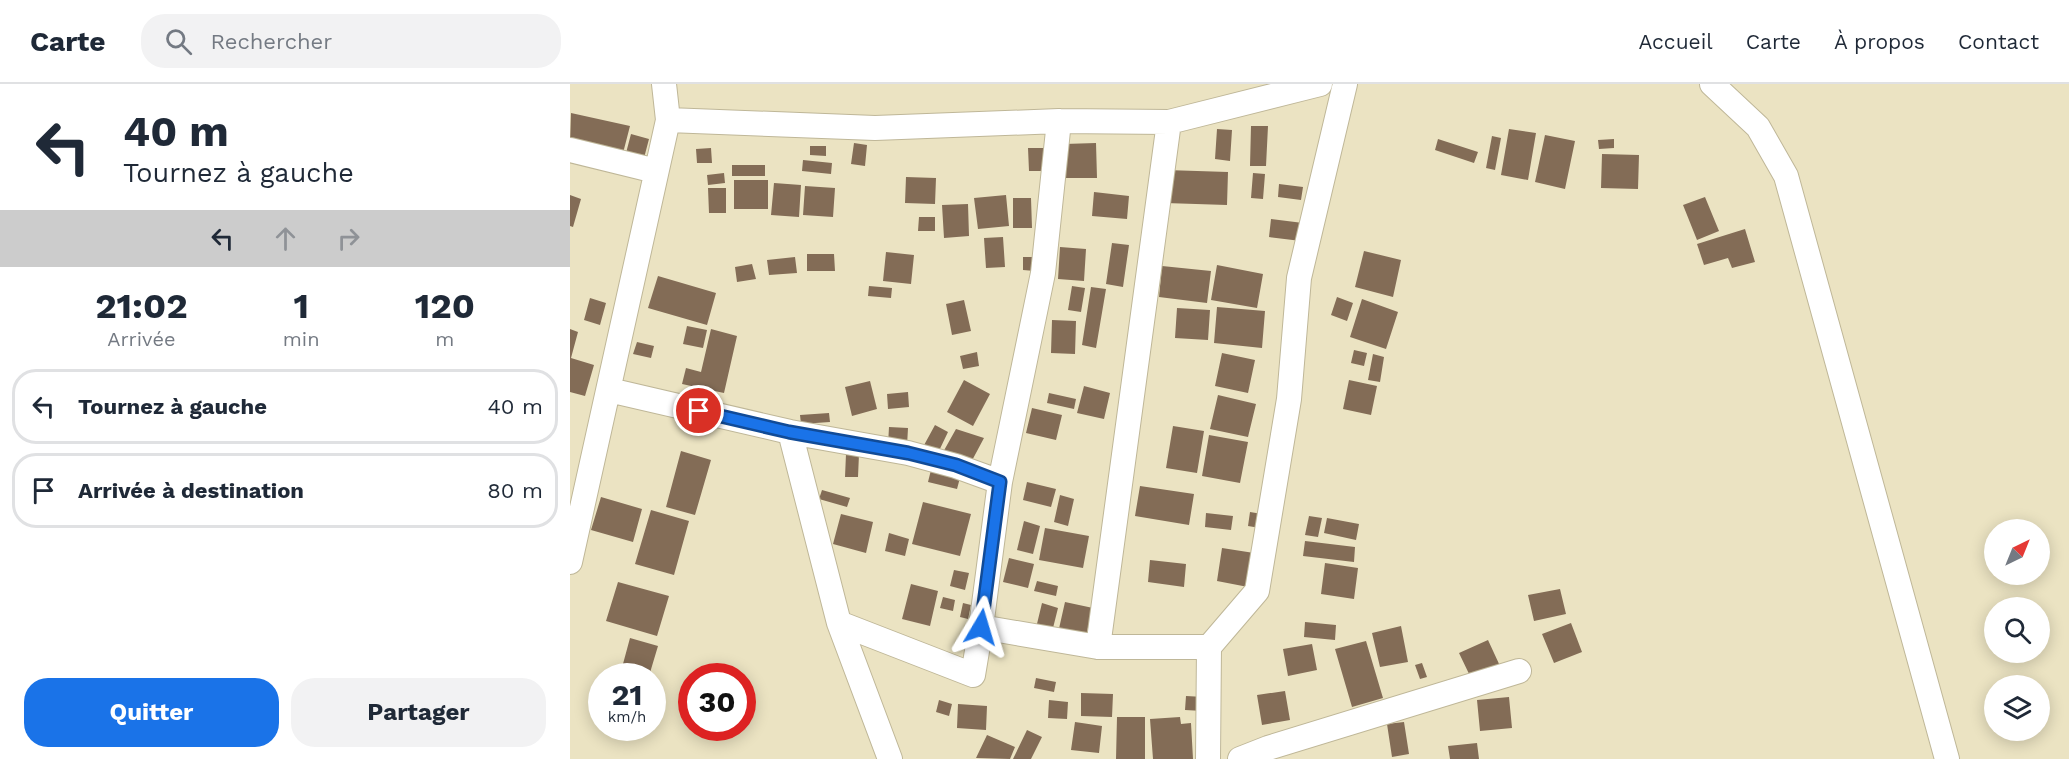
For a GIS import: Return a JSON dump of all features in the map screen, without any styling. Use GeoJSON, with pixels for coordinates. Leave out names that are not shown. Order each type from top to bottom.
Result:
{"type":"FeatureCollection","features":[{"type":"Feature","properties":{"kind":"street"},"geometry":{"type":"LineString","coordinates":[[570,561],[668,120],[664,84]]}},
{"type":"Feature","properties":{"kind":"street"},"geometry":{"type":"LineString","coordinates":[[668,120],[875,128],[1059,122],[1169,122],[1320,84]]}},
{"type":"Feature","properties":{"kind":"street"},"geometry":{"type":"LineString","coordinates":[[1208,759],[1209,648],[1257,591],[1289,399],[1299,278],[1345,84]]}},
{"type":"Feature","properties":{"kind":"street"},"geometry":{"type":"LineString","coordinates":[[1712,84],[1758,127],[1786,176],[1947,759]]}},
{"type":"Feature","properties":{"kind":"street"},"geometry":{"type":"LineString","coordinates":[[839,623],[973,675],[1000,482],[1044,273],[1059,122]]}},
{"type":"Feature","properties":{"kind":"street"},"geometry":{"type":"LineString","coordinates":[[1098,647],[1169,122]]}},
{"type":"Feature","properties":{"kind":"street"},"geometry":{"type":"LineString","coordinates":[[570,150],[656,171]]}},
{"type":"Feature","properties":{"kind":"street"},"geometry":{"type":"LineString","coordinates":[[609,390],[789,432],[908,453],[956,465],[1000,482]]}},
{"type":"Feature","properties":{"kind":"street"},"geometry":{"type":"LineString","coordinates":[[789,432],[839,623],[890,759]]}},
{"type":"Feature","properties":{"kind":"street"},"geometry":{"type":"LineString","coordinates":[[981,627],[1098,647],[1209,648]]}},
{"type":"Feature","properties":{"kind":"street"},"geometry":{"type":"LineString","coordinates":[[1240,759],[1268,748],[1519,671]]}},
{"type":"Feature","properties":{"kind":"building"},"geometry":{"type":"Polygon","coordinates":[[[571,113],[630,126],[622,157],[570,145],[571,113]]]}},
{"type":"Feature","properties":{"kind":"building"},"geometry":{"type":"Polygon","coordinates":[[[1251,126],[1268,126],[1266,166],[1250,166],[1251,126]]]}},
{"type":"Feature","properties":{"kind":"building"},"geometry":{"type":"Polygon","coordinates":[[[1217,129],[1232,130],[1230,161],[1215,159],[1217,129]]]}},
{"type":"Feature","properties":{"kind":"building"},"geometry":{"type":"Polygon","coordinates":[[[1509,129],[1536,133],[1528,180],[1501,175],[1509,129]]]}},
{"type":"Feature","properties":{"kind":"building"},"geometry":{"type":"Polygon","coordinates":[[[631,134],[649,139],[644,158],[626,153],[631,134]]]}},
{"type":"Feature","properties":{"kind":"building"},"geometry":{"type":"Polygon","coordinates":[[[1545,135],[1575,141],[1565,189],[1535,182],[1545,135]]]}},
{"type":"Feature","properties":{"kind":"building"},"geometry":{"type":"Polygon","coordinates":[[[1492,136],[1501,138],[1495,170],[1486,168],[1492,136]]]}},
{"type":"Feature","properties":{"kind":"building"},"geometry":{"type":"Polygon","coordinates":[[[1438,139],[1478,152],[1474,163],[1435,150],[1438,139]]]}},
{"type":"Feature","properties":{"kind":"building"},"geometry":{"type":"Polygon","coordinates":[[[1614,139],[1614,148],[1599,149],[1598,140],[1614,139]]]}},
{"type":"Feature","properties":{"kind":"building"},"geometry":{"type":"Polygon","coordinates":[[[854,143],[867,145],[865,166],[851,164],[854,143]]]}},
{"type":"Feature","properties":{"kind":"building"},"geometry":{"type":"Polygon","coordinates":[[[1096,143],[1097,178],[1065,178],[1064,144],[1096,143]]]}},
{"type":"Feature","properties":{"kind":"building"},"geometry":{"type":"Polygon","coordinates":[[[810,146],[826,146],[826,156],[810,155],[810,146]]]}},
{"type":"Feature","properties":{"kind":"building"},"geometry":{"type":"Polygon","coordinates":[[[711,148],[712,163],[697,163],[696,149],[711,148]]]}},
{"type":"Feature","properties":{"kind":"building"},"geometry":{"type":"Polygon","coordinates":[[[1028,148],[1045,148],[1046,171],[1029,171],[1028,148]]]}},
{"type":"Feature","properties":{"kind":"building"},"geometry":{"type":"Polygon","coordinates":[[[1602,154],[1639,155],[1638,189],[1601,188],[1602,154]]]}},
{"type":"Feature","properties":{"kind":"building"},"geometry":{"type":"Polygon","coordinates":[[[803,160],[832,163],[831,174],[802,171],[803,160]]]}},
{"type":"Feature","properties":{"kind":"building"},"geometry":{"type":"Polygon","coordinates":[[[732,165],[765,165],[765,176],[732,176],[732,165]]]}},
{"type":"Feature","properties":{"kind":"building"},"geometry":{"type":"Polygon","coordinates":[[[1166,170],[1228,172],[1227,205],[1165,203],[1166,170]]]}},
{"type":"Feature","properties":{"kind":"building"},"geometry":{"type":"Polygon","coordinates":[[[724,173],[725,183],[708,185],[707,175],[724,173]]]}},
{"type":"Feature","properties":{"kind":"building"},"geometry":{"type":"Polygon","coordinates":[[[1253,173],[1265,174],[1263,199],[1251,198],[1253,173]]]}},
{"type":"Feature","properties":{"kind":"building"},"geometry":{"type":"Polygon","coordinates":[[[906,177],[936,178],[935,204],[905,203],[906,177]]]}},
{"type":"Feature","properties":{"kind":"building"},"geometry":{"type":"Polygon","coordinates":[[[734,180],[768,180],[768,209],[734,209],[734,180]]]}},
{"type":"Feature","properties":{"kind":"building"},"geometry":{"type":"Polygon","coordinates":[[[774,183],[801,185],[799,217],[771,215],[774,183]]]}},
{"type":"Feature","properties":{"kind":"building"},"geometry":{"type":"Polygon","coordinates":[[[1279,184],[1303,187],[1301,200],[1278,197],[1279,184]]]}},
{"type":"Feature","properties":{"kind":"building"},"geometry":{"type":"Polygon","coordinates":[[[805,186],[835,188],[833,217],[803,215],[805,186]]]}},
{"type":"Feature","properties":{"kind":"building"},"geometry":{"type":"Polygon","coordinates":[[[708,188],[726,188],[726,213],[709,213],[708,188]]]}},
{"type":"Feature","properties":{"kind":"building"},"geometry":{"type":"Polygon","coordinates":[[[1094,192],[1129,196],[1127,219],[1092,216],[1094,192]]]}},
{"type":"Feature","properties":{"kind":"building"},"geometry":{"type":"Polygon","coordinates":[[[570,195],[581,199],[573,227],[570,226],[570,195]]]}},
{"type":"Feature","properties":{"kind":"building"},"geometry":{"type":"Polygon","coordinates":[[[1006,195],[1009,226],[978,229],[974,198],[1006,195]]]}},
{"type":"Feature","properties":{"kind":"building"},"geometry":{"type":"Polygon","coordinates":[[[1705,197],[1719,231],[1697,240],[1683,205],[1705,197]]]}},
{"type":"Feature","properties":{"kind":"building"},"geometry":{"type":"Polygon","coordinates":[[[1013,198],[1031,198],[1032,228],[1013,228],[1013,198]]]}},
{"type":"Feature","properties":{"kind":"building"},"geometry":{"type":"Polygon","coordinates":[[[968,204],[969,236],[944,238],[942,205],[968,204]]]}},
{"type":"Feature","properties":{"kind":"building"},"geometry":{"type":"Polygon","coordinates":[[[919,217],[935,217],[935,231],[918,231],[919,217]]]}},
{"type":"Feature","properties":{"kind":"building"},"geometry":{"type":"Polygon","coordinates":[[[1271,219],[1303,223],[1301,241],[1269,237],[1271,219]]]}},
{"type":"Feature","properties":{"kind":"building"},"geometry":{"type":"Polygon","coordinates":[[[1745,229],[1755,262],[1732,268],[1728,258],[1704,265],[1697,244],[1745,229]]]}},
{"type":"Feature","properties":{"kind":"building"},"geometry":{"type":"Polygon","coordinates":[[[1003,237],[1005,267],[986,268],[984,238],[1003,237]]]}},
{"type":"Feature","properties":{"kind":"building"},"geometry":{"type":"Polygon","coordinates":[[[1112,243],[1129,245],[1123,287],[1106,284],[1112,243]]]}},
{"type":"Feature","properties":{"kind":"building"},"geometry":{"type":"Polygon","coordinates":[[[1060,247],[1086,249],[1084,281],[1058,279],[1060,247]]]}},
{"type":"Feature","properties":{"kind":"building"},"geometry":{"type":"Polygon","coordinates":[[[1364,251],[1401,260],[1393,297],[1355,287],[1364,251]]]}},
{"type":"Feature","properties":{"kind":"building"},"geometry":{"type":"Polygon","coordinates":[[[886,252],[914,255],[911,284],[883,281],[886,252]]]}},
{"type":"Feature","properties":{"kind":"building"},"geometry":{"type":"Polygon","coordinates":[[[807,254],[834,254],[835,271],[807,271],[807,254]]]}},
{"type":"Feature","properties":{"kind":"building"},"geometry":{"type":"Polygon","coordinates":[[[795,257],[797,273],[769,275],[767,260],[795,257]]]}},
{"type":"Feature","properties":{"kind":"building"},"geometry":{"type":"Polygon","coordinates":[[[1023,257],[1035,257],[1035,271],[1023,270],[1023,257]]]}},
{"type":"Feature","properties":{"kind":"building"},"geometry":{"type":"Polygon","coordinates":[[[752,264],[756,279],[737,282],[735,267],[752,264]]]}},
{"type":"Feature","properties":{"kind":"building"},"geometry":{"type":"Polygon","coordinates":[[[1217,265],[1263,274],[1257,308],[1211,300],[1217,265]]]}},
{"type":"Feature","properties":{"kind":"building"},"geometry":{"type":"Polygon","coordinates":[[[1162,266],[1211,271],[1207,303],[1159,297],[1162,266]]]}},
{"type":"Feature","properties":{"kind":"building"},"geometry":{"type":"Polygon","coordinates":[[[658,276],[716,293],[707,325],[648,308],[658,276]]]}},
{"type":"Feature","properties":{"kind":"building"},"geometry":{"type":"Polygon","coordinates":[[[869,286],[892,288],[891,298],[868,296],[869,286]]]}},
{"type":"Feature","properties":{"kind":"building"},"geometry":{"type":"Polygon","coordinates":[[[1072,286],[1085,288],[1081,312],[1068,310],[1072,286]]]}},
{"type":"Feature","properties":{"kind":"building"},"geometry":{"type":"Polygon","coordinates":[[[1091,287],[1106,289],[1096,348],[1082,345],[1091,287]]]}},
{"type":"Feature","properties":{"kind":"building"},"geometry":{"type":"Polygon","coordinates":[[[1337,297],[1353,303],[1347,321],[1331,315],[1337,297]]]}},
{"type":"Feature","properties":{"kind":"building"},"geometry":{"type":"Polygon","coordinates":[[[590,298],[606,303],[600,325],[584,320],[590,298]]]}},
{"type":"Feature","properties":{"kind":"building"},"geometry":{"type":"Polygon","coordinates":[[[1362,299],[1398,312],[1386,349],[1350,337],[1362,299]]]}},
{"type":"Feature","properties":{"kind":"building"},"geometry":{"type":"Polygon","coordinates":[[[964,300],[971,331],[952,335],[946,304],[964,300]]]}},
{"type":"Feature","properties":{"kind":"building"},"geometry":{"type":"Polygon","coordinates":[[[1217,307],[1265,311],[1262,348],[1214,343],[1217,307]]]}},
{"type":"Feature","properties":{"kind":"building"},"geometry":{"type":"Polygon","coordinates":[[[1177,308],[1210,310],[1208,340],[1175,338],[1177,308]]]}},
{"type":"Feature","properties":{"kind":"building"},"geometry":{"type":"Polygon","coordinates":[[[1052,320],[1076,321],[1075,354],[1051,353],[1052,320]]]}},
{"type":"Feature","properties":{"kind":"building"},"geometry":{"type":"Polygon","coordinates":[[[687,326],[707,330],[703,348],[683,344],[687,326]]]}},
{"type":"Feature","properties":{"kind":"building"},"geometry":{"type":"Polygon","coordinates":[[[570,329],[578,332],[571,358],[594,365],[585,396],[570,392],[570,329]]]}},
{"type":"Feature","properties":{"kind":"building"},"geometry":{"type":"Polygon","coordinates":[[[711,329],[737,336],[724,393],[682,384],[686,368],[701,372],[711,329]]]}},
{"type":"Feature","properties":{"kind":"building"},"geometry":{"type":"Polygon","coordinates":[[[637,342],[654,346],[651,358],[633,354],[637,342]]]}},
{"type":"Feature","properties":{"kind":"building"},"geometry":{"type":"Polygon","coordinates":[[[1354,350],[1367,353],[1364,366],[1351,363],[1354,350]]]}},
{"type":"Feature","properties":{"kind":"building"},"geometry":{"type":"Polygon","coordinates":[[[977,352],[979,366],[963,369],[960,356],[977,352]]]}},
{"type":"Feature","properties":{"kind":"building"},"geometry":{"type":"Polygon","coordinates":[[[1222,353],[1255,360],[1248,393],[1215,386],[1222,353]]]}},
{"type":"Feature","properties":{"kind":"building"},"geometry":{"type":"Polygon","coordinates":[[[1373,354],[1384,357],[1380,382],[1368,380],[1373,354]]]}},
{"type":"Feature","properties":{"kind":"building"},"geometry":{"type":"Polygon","coordinates":[[[964,380],[990,394],[973,426],[947,412],[964,380]]]}},
{"type":"Feature","properties":{"kind":"building"},"geometry":{"type":"Polygon","coordinates":[[[1349,380],[1377,386],[1371,415],[1343,409],[1349,380]]]}},
{"type":"Feature","properties":{"kind":"building"},"geometry":{"type":"Polygon","coordinates":[[[870,381],[877,409],[852,416],[845,387],[870,381]]]}},
{"type":"Feature","properties":{"kind":"building"},"geometry":{"type":"Polygon","coordinates":[[[1084,386],[1110,393],[1104,419],[1077,413],[1084,386]]]}},
{"type":"Feature","properties":{"kind":"building"},"geometry":{"type":"Polygon","coordinates":[[[908,392],[909,407],[888,409],[887,394],[908,392]]]}},
{"type":"Feature","properties":{"kind":"building"},"geometry":{"type":"Polygon","coordinates":[[[1049,393],[1076,399],[1074,409],[1047,403],[1049,393]]]}},
{"type":"Feature","properties":{"kind":"building"},"geometry":{"type":"Polygon","coordinates":[[[1218,395],[1256,404],[1248,437],[1210,429],[1218,395]]]}},
{"type":"Feature","properties":{"kind":"building"},"geometry":{"type":"Polygon","coordinates":[[[1032,408],[1062,415],[1056,440],[1026,433],[1032,408]]]}},
{"type":"Feature","properties":{"kind":"building"},"geometry":{"type":"Polygon","coordinates":[[[829,413],[830,422],[801,424],[800,415],[829,413]]]}},
{"type":"Feature","properties":{"kind":"building"},"geometry":{"type":"Polygon","coordinates":[[[935,425],[948,432],[937,455],[923,447],[935,425]]]}},
{"type":"Feature","properties":{"kind":"building"},"geometry":{"type":"Polygon","coordinates":[[[1173,426],[1204,431],[1197,473],[1166,468],[1173,426]]]}},
{"type":"Feature","properties":{"kind":"building"},"geometry":{"type":"Polygon","coordinates":[[[889,427],[908,428],[907,446],[888,445],[889,427]]]}},
{"type":"Feature","properties":{"kind":"building"},"geometry":{"type":"Polygon","coordinates":[[[956,429],[984,438],[968,468],[942,454],[956,429]]]}},
{"type":"Feature","properties":{"kind":"building"},"geometry":{"type":"Polygon","coordinates":[[[1209,435],[1248,442],[1240,483],[1202,476],[1209,435]]]}},
{"type":"Feature","properties":{"kind":"building"},"geometry":{"type":"Polygon","coordinates":[[[681,451],[711,460],[695,515],[666,507],[681,451]]]}},
{"type":"Feature","properties":{"kind":"building"},"geometry":{"type":"Polygon","coordinates":[[[846,454],[859,454],[858,477],[845,477],[846,454]]]}},
{"type":"Feature","properties":{"kind":"building"},"geometry":{"type":"Polygon","coordinates":[[[932,466],[961,474],[957,489],[928,482],[932,466]]]}},
{"type":"Feature","properties":{"kind":"building"},"geometry":{"type":"Polygon","coordinates":[[[1027,482],[1056,489],[1051,507],[1023,500],[1027,482]]]}},
{"type":"Feature","properties":{"kind":"building"},"geometry":{"type":"Polygon","coordinates":[[[1140,486],[1194,494],[1189,525],[1135,516],[1140,486]]]}},
{"type":"Feature","properties":{"kind":"building"},"geometry":{"type":"Polygon","coordinates":[[[822,490],[850,498],[847,507],[819,499],[822,490]]]}},
{"type":"Feature","properties":{"kind":"building"},"geometry":{"type":"Polygon","coordinates":[[[1060,495],[1074,499],[1068,526],[1054,522],[1060,495]]]}},
{"type":"Feature","properties":{"kind":"building"},"geometry":{"type":"Polygon","coordinates":[[[601,497],[642,509],[633,542],[591,530],[601,497]]]}},
{"type":"Feature","properties":{"kind":"building"},"geometry":{"type":"Polygon","coordinates":[[[923,502],[971,514],[960,556],[912,544],[923,502]]]}},
{"type":"Feature","properties":{"kind":"building"},"geometry":{"type":"Polygon","coordinates":[[[651,510],[689,521],[674,575],[635,564],[651,510]]]}},
{"type":"Feature","properties":{"kind":"building"},"geometry":{"type":"Polygon","coordinates":[[[1250,512],[1262,514],[1260,528],[1248,526],[1250,512]]]}},
{"type":"Feature","properties":{"kind":"building"},"geometry":{"type":"Polygon","coordinates":[[[1206,513],[1233,516],[1231,530],[1205,527],[1206,513]]]}},
{"type":"Feature","properties":{"kind":"building"},"geometry":{"type":"Polygon","coordinates":[[[841,514],[873,522],[866,553],[833,544],[841,514]]]}},
{"type":"Feature","properties":{"kind":"building"},"geometry":{"type":"Polygon","coordinates":[[[1309,516],[1322,518],[1318,537],[1305,535],[1309,516]]]}},
{"type":"Feature","properties":{"kind":"building"},"geometry":{"type":"Polygon","coordinates":[[[1327,518],[1359,524],[1356,540],[1324,533],[1327,518]]]}},
{"type":"Feature","properties":{"kind":"building"},"geometry":{"type":"Polygon","coordinates":[[[1024,521],[1040,526],[1033,554],[1017,550],[1024,521]]]}},
{"type":"Feature","properties":{"kind":"building"},"geometry":{"type":"Polygon","coordinates":[[[1045,528],[1089,536],[1083,568],[1039,560],[1045,528]]]}},
{"type":"Feature","properties":{"kind":"building"},"geometry":{"type":"Polygon","coordinates":[[[889,533],[909,539],[905,556],[885,551],[889,533]]]}},
{"type":"Feature","properties":{"kind":"building"},"geometry":{"type":"Polygon","coordinates":[[[1305,541],[1355,547],[1354,562],[1303,556],[1305,541]]]}},
{"type":"Feature","properties":{"kind":"building"},"geometry":{"type":"Polygon","coordinates":[[[1222,548],[1254,553],[1248,587],[1217,581],[1222,548]]]}},
{"type":"Feature","properties":{"kind":"building"},"geometry":{"type":"Polygon","coordinates":[[[1009,558],[1034,564],[1028,588],[1003,582],[1009,558]]]}},
{"type":"Feature","properties":{"kind":"building"},"geometry":{"type":"Polygon","coordinates":[[[1150,560],[1186,564],[1184,587],[1148,582],[1150,560]]]}},
{"type":"Feature","properties":{"kind":"building"},"geometry":{"type":"Polygon","coordinates":[[[1325,563],[1358,568],[1354,599],[1321,594],[1325,563]]]}},
{"type":"Feature","properties":{"kind":"building"},"geometry":{"type":"Polygon","coordinates":[[[954,570],[969,573],[965,590],[950,586],[954,570]]]}},
{"type":"Feature","properties":{"kind":"building"},"geometry":{"type":"Polygon","coordinates":[[[1037,581],[1058,586],[1056,596],[1034,591],[1037,581]]]}},
{"type":"Feature","properties":{"kind":"building"},"geometry":{"type":"Polygon","coordinates":[[[618,582],[669,596],[657,636],[606,621],[618,582]]]}},
{"type":"Feature","properties":{"kind":"building"},"geometry":{"type":"Polygon","coordinates":[[[911,584],[938,591],[930,626],[902,619],[911,584]]]}},
{"type":"Feature","properties":{"kind":"building"},"geometry":{"type":"Polygon","coordinates":[[[1560,589],[1566,614],[1534,621],[1528,595],[1560,589]]]}},
{"type":"Feature","properties":{"kind":"building"},"geometry":{"type":"Polygon","coordinates":[[[943,597],[955,600],[953,611],[940,608],[943,597]]]}},
{"type":"Feature","properties":{"kind":"building"},"geometry":{"type":"Polygon","coordinates":[[[1065,602],[1093,608],[1085,639],[1058,633],[1065,602]]]}},
{"type":"Feature","properties":{"kind":"building"},"geometry":{"type":"Polygon","coordinates":[[[963,603],[971,605],[968,619],[960,617],[963,603]]]}},
{"type":"Feature","properties":{"kind":"building"},"geometry":{"type":"Polygon","coordinates":[[[1042,603],[1058,608],[1052,632],[1036,628],[1042,603]]]}},
{"type":"Feature","properties":{"kind":"building"},"geometry":{"type":"Polygon","coordinates":[[[1305,622],[1336,625],[1335,640],[1304,637],[1305,622]]]}},
{"type":"Feature","properties":{"kind":"building"},"geometry":{"type":"Polygon","coordinates":[[[1571,623],[1582,652],[1554,663],[1542,634],[1571,623]]]}},
{"type":"Feature","properties":{"kind":"building"},"geometry":{"type":"Polygon","coordinates":[[[1401,626],[1408,662],[1380,667],[1372,633],[1401,626]]]}},
{"type":"Feature","properties":{"kind":"building"},"geometry":{"type":"Polygon","coordinates":[[[630,638],[658,646],[653,663],[623,663],[630,638]]]}},
{"type":"Feature","properties":{"kind":"building"},"geometry":{"type":"Polygon","coordinates":[[[1488,640],[1500,666],[1471,678],[1459,653],[1488,640]]]}},
{"type":"Feature","properties":{"kind":"building"},"geometry":{"type":"Polygon","coordinates":[[[1366,641],[1383,698],[1352,707],[1335,649],[1366,641]]]}},
{"type":"Feature","properties":{"kind":"building"},"geometry":{"type":"Polygon","coordinates":[[[1312,644],[1317,670],[1288,676],[1283,649],[1312,644]]]}},
{"type":"Feature","properties":{"kind":"building"},"geometry":{"type":"Polygon","coordinates":[[[1422,663],[1427,677],[1420,679],[1415,665],[1422,663]]]}},
{"type":"Feature","properties":{"kind":"building"},"geometry":{"type":"Polygon","coordinates":[[[1036,678],[1056,682],[1054,692],[1034,688],[1036,678]]]}},
{"type":"Feature","properties":{"kind":"building"},"geometry":{"type":"Polygon","coordinates":[[[1285,691],[1290,720],[1262,725],[1257,695],[1285,691]]]}},
{"type":"Feature","properties":{"kind":"building"},"geometry":{"type":"Polygon","coordinates":[[[1081,693],[1113,694],[1112,717],[1081,716],[1081,693]]]}},
{"type":"Feature","properties":{"kind":"building"},"geometry":{"type":"Polygon","coordinates":[[[1186,696],[1204,697],[1203,711],[1185,710],[1186,696]]]}},
{"type":"Feature","properties":{"kind":"building"},"geometry":{"type":"Polygon","coordinates":[[[1509,697],[1512,728],[1480,731],[1477,700],[1509,697]]]}},
{"type":"Feature","properties":{"kind":"building"},"geometry":{"type":"Polygon","coordinates":[[[939,700],[952,704],[949,716],[936,712],[939,700]]]}},
{"type":"Feature","properties":{"kind":"building"},"geometry":{"type":"Polygon","coordinates":[[[1049,700],[1068,702],[1067,719],[1048,718],[1049,700]]]}},
{"type":"Feature","properties":{"kind":"building"},"geometry":{"type":"Polygon","coordinates":[[[958,704],[987,706],[986,730],[957,728],[958,704]]]}},
{"type":"Feature","properties":{"kind":"building"},"geometry":{"type":"Polygon","coordinates":[[[1117,717],[1145,717],[1145,759],[1116,759],[1117,717]]]}},
{"type":"Feature","properties":{"kind":"building"},"geometry":{"type":"Polygon","coordinates":[[[1180,717],[1181,724],[1191,723],[1193,759],[1153,759],[1150,719],[1180,717]]]}},
{"type":"Feature","properties":{"kind":"building"},"geometry":{"type":"Polygon","coordinates":[[[1075,722],[1102,726],[1099,753],[1071,750],[1075,722]]]}},
{"type":"Feature","properties":{"kind":"building"},"geometry":{"type":"Polygon","coordinates":[[[1404,722],[1409,754],[1392,757],[1387,724],[1404,722]]]}},
{"type":"Feature","properties":{"kind":"building"},"geometry":{"type":"Polygon","coordinates":[[[1027,730],[1042,737],[1031,759],[1013,759],[1027,730]]]}},
{"type":"Feature","properties":{"kind":"building"},"geometry":{"type":"Polygon","coordinates":[[[987,735],[1015,747],[1010,759],[976,758],[987,735]]]}},
{"type":"Feature","properties":{"kind":"building"},"geometry":{"type":"Polygon","coordinates":[[[1477,743],[1479,759],[1450,759],[1448,746],[1477,743]]]}},
{"type":"Feature","properties":{"kind":"route"},"geometry":{"type":"LineString","coordinates":[[699,411],[789,432],[908,453],[956,465],[1000,482],[981,627]]}}]}
